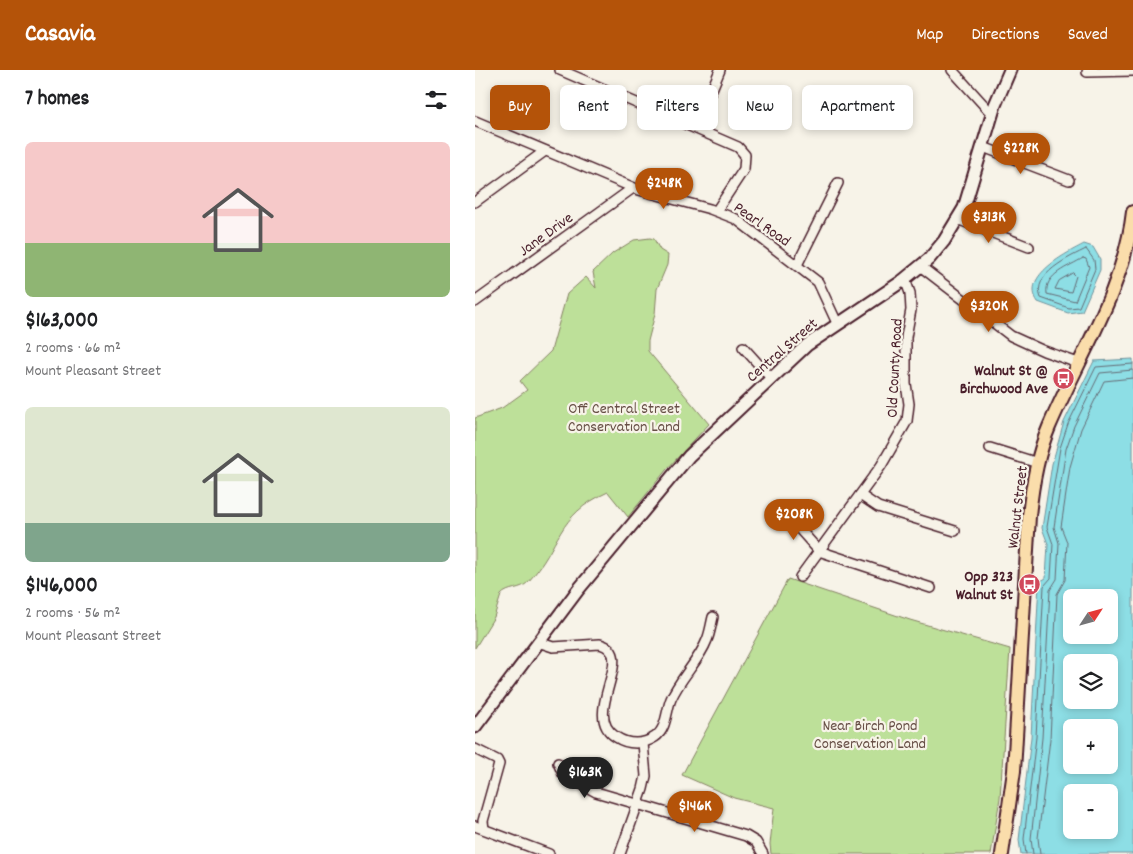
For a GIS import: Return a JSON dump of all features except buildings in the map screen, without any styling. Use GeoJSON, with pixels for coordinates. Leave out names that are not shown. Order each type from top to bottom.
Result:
{"type":"FeatureCollection","features":[{"type":"Feature","properties":{"kind":"main road","name":"Walnut Street"},"geometry":{"type":"LineString","coordinates":[[1002,854],[1014,771],[1029,516],[1038,463],[1049,427],[1117,280],[1131,233],[1133,212]]}},
{"type":"Feature","properties":{"kind":"street"},"geometry":{"type":"LineString","coordinates":[[560,70],[637,103]]}},
{"type":"Feature","properties":{"kind":"street"},"geometry":{"type":"LineString","coordinates":[[714,85],[720,70]]}},
{"type":"Feature","properties":{"kind":"street"},"geometry":{"type":"LineString","coordinates":[[952,70],[993,114]]}},
{"type":"Feature","properties":{"kind":"street","name":"Central Street"},"geometry":{"type":"LineString","coordinates":[[475,727],[538,642],[681,465],[807,345],[905,279],[921,266],[944,241],[964,208],[993,114],[1010,70]]}},
{"type":"Feature","properties":{"kind":"street"},"geometry":{"type":"LineString","coordinates":[[1087,72],[1133,71]]}},
{"type":"Feature","properties":{"kind":"street","name":"Pearl Road"},"geometry":{"type":"LineString","coordinates":[[475,121],[633,188],[717,210],[742,222],[821,285],[837,323]]}},
{"type":"Feature","properties":{"kind":"street"},"geometry":{"type":"LineString","coordinates":[[700,130],[738,147],[745,155],[744,169],[717,210]]}},
{"type":"Feature","properties":{"kind":"street"},"geometry":{"type":"LineString","coordinates":[[983,147],[1069,180]]}},
{"type":"Feature","properties":{"kind":"street"},"geometry":{"type":"LineString","coordinates":[[475,202],[545,151]]}},
{"type":"Feature","properties":{"kind":"street"},"geometry":{"type":"LineString","coordinates":[[797,266],[838,183]]}},
{"type":"Feature","properties":{"kind":"street","name":"Jane Drive"},"geometry":{"type":"LineString","coordinates":[[475,302],[633,188]]}},
{"type":"Feature","properties":{"kind":"street"},"geometry":{"type":"LineString","coordinates":[[957,219],[1029,246]]}},
{"type":"Feature","properties":{"kind":"street"},"geometry":{"type":"LineString","coordinates":[[921,266],[1011,336],[1044,351],[1078,363]]}},
{"type":"Feature","properties":{"kind":"street","name":"Old County Road"},"geometry":{"type":"LineString","coordinates":[[800,577],[881,466],[907,421],[909,404],[906,384],[906,337],[911,310],[910,294],[905,279]]}},
{"type":"Feature","properties":{"kind":"street"},"geometry":{"type":"LineString","coordinates":[[743,347],[771,378]]}},
{"type":"Feature","properties":{"kind":"street"},"geometry":{"type":"LineString","coordinates":[[990,448],[1038,463]]}},
{"type":"Feature","properties":{"kind":"street"},"geometry":{"type":"LineString","coordinates":[[860,495],[878,507],[955,530]]}},
{"type":"Feature","properties":{"kind":"street"},"geometry":{"type":"LineString","coordinates":[[787,515],[819,551],[931,588]]}},
{"type":"Feature","properties":{"kind":"street"},"geometry":{"type":"LineString","coordinates":[[538,642],[553,646],[600,644],[607,646],[613,654],[615,664],[602,714],[605,727],[621,740],[643,744],[657,736],[666,720],[671,700],[707,641],[713,617]]}},
{"type":"Feature","properties":{"kind":"street"},"geometry":{"type":"LineString","coordinates":[[620,854],[646,776],[643,744]]}},
{"type":"Feature","properties":{"kind":"street"},"geometry":{"type":"LineString","coordinates":[[475,749],[497,760],[499,764],[483,821],[479,827],[549,854]]}},
{"type":"Feature","properties":{"kind":"street"},"geometry":{"type":"LineString","coordinates":[[558,763],[563,774],[596,792],[746,836],[756,842],[762,852]]}},
{"type":"Feature","properties":{"kind":"green space","name":"Off Central Street Conservation Land"},"geometry":{"type":"Polygon","coordinates":[[[654,239],[660,250],[668,255],[667,265],[657,289],[655,314],[648,341],[648,351],[709,424],[667,469],[628,517],[608,492],[578,511],[568,521],[547,556],[528,582],[501,595],[494,617],[475,648],[475,418],[502,408],[527,390],[520,381],[551,351],[567,294],[586,277],[596,288],[593,272],[613,253],[634,240],[654,239]]]}},
{"type":"Feature","properties":{"kind":"green space","name":"Near Birch Pond Conservation Land"},"geometry":{"type":"Polygon","coordinates":[[[788,579],[910,620],[1010,649],[1000,798],[991,854],[771,854],[770,844],[774,808],[734,798],[682,775],[788,579]]]}},
{"type":"Feature","properties":{"kind":"water"},"geometry":{"type":"Polygon","coordinates":[[[1084,244],[1093,247],[1100,259],[1100,270],[1082,311],[1068,313],[1038,302],[1034,292],[1035,283],[1040,275],[1057,259],[1084,244]]]}},
{"type":"Feature","properties":{"kind":"water"},"geometry":{"type":"Polygon","coordinates":[[[1133,359],[1133,854],[1021,854],[1019,840],[1031,737],[1039,582],[1046,578],[1048,544],[1042,528],[1052,464],[1064,422],[1094,361],[1133,359]]]}},
{"type":"Feature","properties":{"kind":"place","name":"Walnut St @ Birchwood Ave"},"geometry":{"type":"Point","coordinates":[1064,378]}},
{"type":"Feature","properties":{"kind":"place","name":"Opp 323 Walnut St"},"geometry":{"type":"Point","coordinates":[1029,584]}}]}
